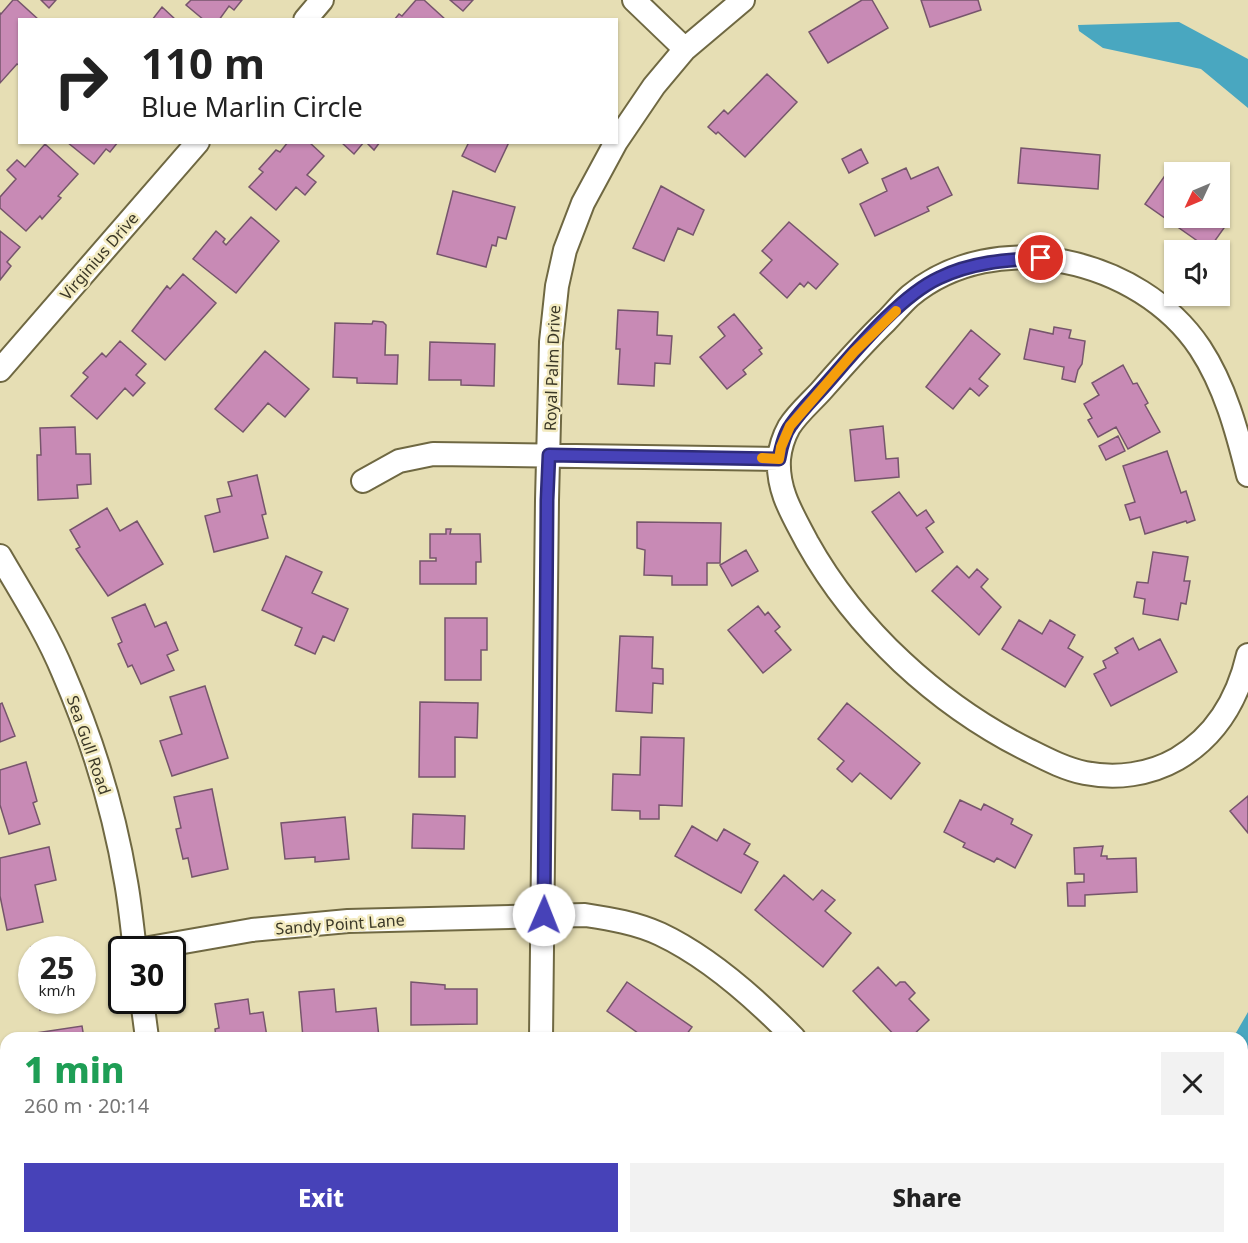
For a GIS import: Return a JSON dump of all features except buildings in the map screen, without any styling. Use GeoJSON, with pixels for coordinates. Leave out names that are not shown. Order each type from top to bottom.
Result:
{"type":"FeatureCollection","features":[{"type":"Feature","properties":{"kind":"street"},"geometry":{"type":"LineString","coordinates":[[307,18],[322,0]]}},
{"type":"Feature","properties":{"kind":"street"},"geometry":{"type":"LineString","coordinates":[[634,0],[685,49]]}},
{"type":"Feature","properties":{"kind":"street","name":"Royal Palm Drive"},"geometry":{"type":"LineString","coordinates":[[618,139],[654,86],[685,49],[743,0]]}},
{"type":"Feature","properties":{"kind":"street","name":"Virginius Drive"},"geometry":{"type":"LineString","coordinates":[[0,370],[196,144]]}},
{"type":"Feature","properties":{"kind":"street","name":"Royal Palm Drive"},"geometry":{"type":"LineString","coordinates":[[541,1032],[551,342],[556,286],[565,250],[583,203],[615,144]]}},
{"type":"Feature","properties":{"kind":"street"},"geometry":{"type":"LineString","coordinates":[[1248,475],[1235,425],[1216,378],[1199,347],[1181,325],[1161,305],[1138,289],[1102,271],[1076,262],[1041,258],[1000,260],[968,266],[938,278],[910,296],[854,352],[790,426],[781,447],[779,459],[779,479],[785,502],[817,559],[853,610],[896,656],[950,703],[998,735],[1049,760],[1081,772],[1110,776],[1139,774],[1166,765],[1191,750],[1215,727],[1233,699],[1248,655]]}},
{"type":"Feature","properties":{"kind":"street"},"geometry":{"type":"LineString","coordinates":[[363,481],[399,461],[433,454],[779,459]]}},
{"type":"Feature","properties":{"kind":"street","name":"Sea Gull Road"},"geometry":{"type":"LineString","coordinates":[[0,556],[34,612],[63,670],[90,740],[111,810],[126,881],[134,936]]}},
{"type":"Feature","properties":{"kind":"street","name":"Sandy Point Lane"},"geometry":{"type":"LineString","coordinates":[[186,941],[252,930],[348,921],[585,915],[623,921],[659,934],[687,949],[733,982],[788,1032]]}},
{"type":"Feature","properties":{"kind":"street"},"geometry":{"type":"LineString","coordinates":[[144,1014],[146,1032]]}},
{"type":"Feature","properties":{"kind":"water"},"geometry":{"type":"Polygon","coordinates":[[[1179,22],[1248,59],[1248,108],[1201,69],[1103,48],[1079,31],[1078,25],[1179,22]]]}},
{"type":"Feature","properties":{"kind":"water"},"geometry":{"type":"Polygon","coordinates":[[[1248,1012],[1248,1032],[1236,1032],[1248,1012]]]}},
{"type":"Feature","properties":{"kind":"slow traffic"},"geometry":{"type":"LineString","coordinates":[[762,458],[779,459],[781,447],[790,426],[854,352],[896,311]]}},
{"type":"Feature","properties":{"kind":"route"},"geometry":{"type":"LineString","coordinates":[[544,915],[549,455],[779,459],[781,447],[790,426],[854,352],[910,296],[938,278],[968,266],[1000,260],[1041,258]]}}]}
